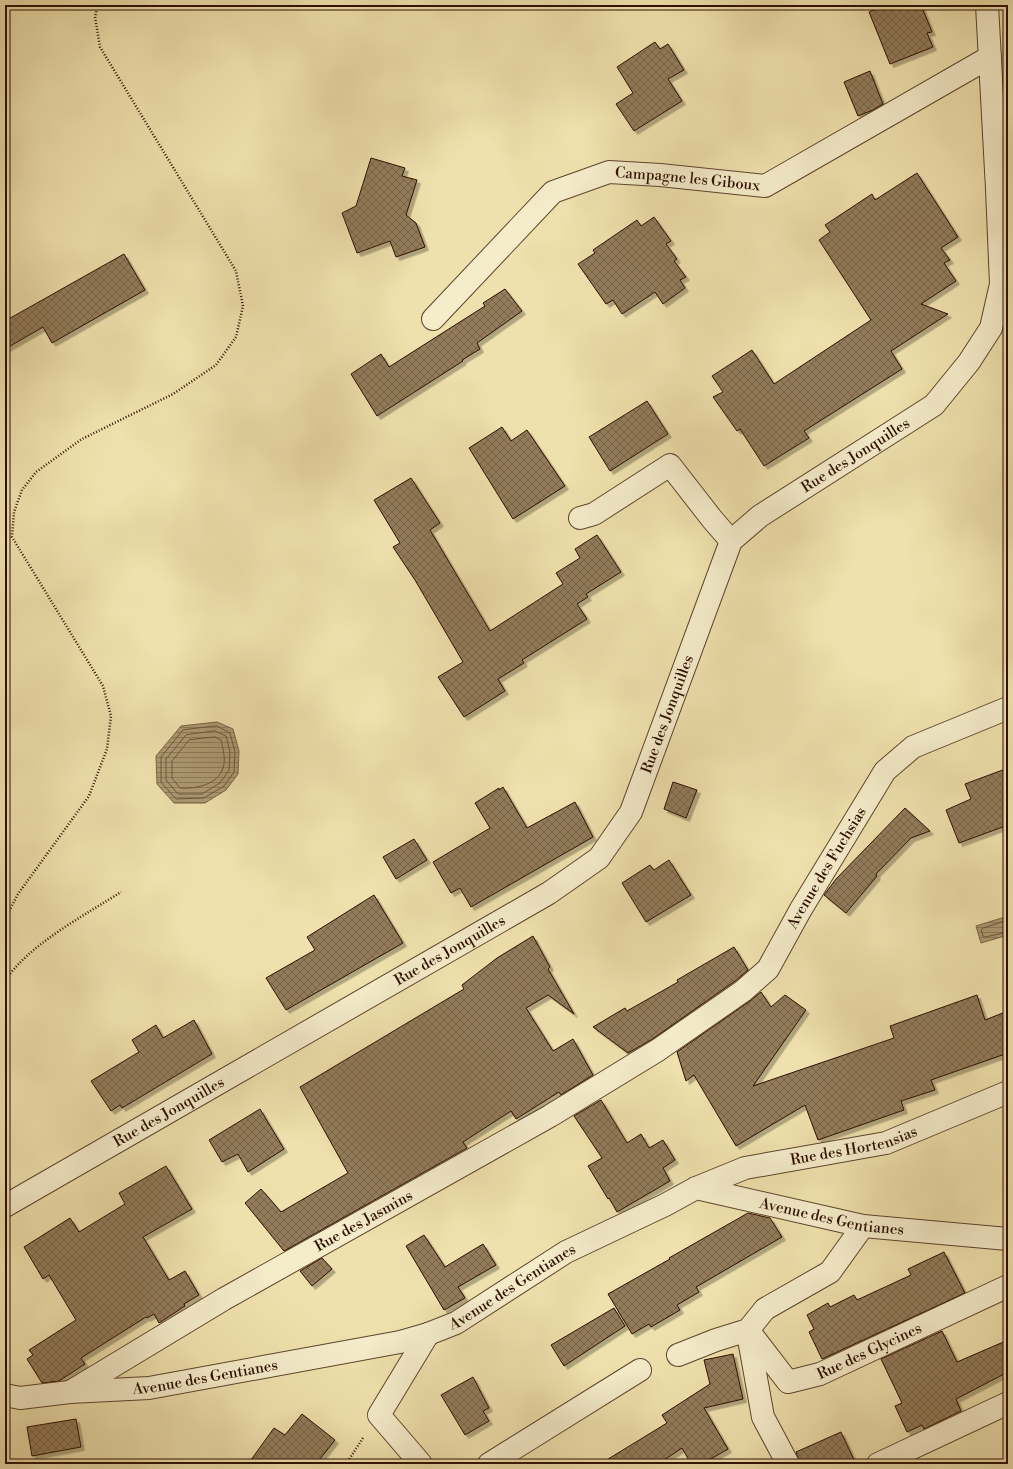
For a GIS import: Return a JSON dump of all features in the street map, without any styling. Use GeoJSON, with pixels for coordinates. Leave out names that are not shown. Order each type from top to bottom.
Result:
{"type":"FeatureCollection","features":[{"type":"Feature","properties":{"kind":"street","name":"Rue des Jonquilles"},"geometry":{"type":"LineString","coordinates":[[5,1206],[549,893],[599,858],[631,812],[731,541],[760,516],[934,405],[969,362],[991,328],[1001,284],[998,190],[987,5]]}},
{"type":"Feature","properties":{"kind":"street","name":"Campagne les Giboux"},"geometry":{"type":"LineString","coordinates":[[433,319],[553,192],[609,172],[660,175],[765,186],[990,57]]}},
{"type":"Feature","properties":{"kind":"street"},"geometry":{"type":"LineString","coordinates":[[580,518],[594,514],[670,465],[712,520],[731,541]]}},
{"type":"Feature","properties":{"kind":"street","name":"Avenue des Fuchsias"},"geometry":{"type":"LineString","coordinates":[[658,1050],[743,991],[768,969],[801,909],[885,771],[913,747],[1008,708]]}},
{"type":"Feature","properties":{"kind":"street","name":"Rue des Jasmins"},"geometry":{"type":"LineString","coordinates":[[70,1392],[224,1299],[550,1116],[658,1050]]}},
{"type":"Feature","properties":{"kind":"street","name":"Rue des Hortensias"},"geometry":{"type":"LineString","coordinates":[[696,1188],[745,1168],[886,1143],[1008,1092]]}},
{"type":"Feature","properties":{"kind":"street","name":"Avenue des Gentianes"},"geometry":{"type":"LineString","coordinates":[[5,1395],[20,1398],[70,1392],[150,1388],[400,1342],[428,1334],[456,1323],[566,1252],[665,1205],[696,1188],[863,1226],[1008,1239]]}},
{"type":"Feature","properties":{"kind":"street"},"geometry":{"type":"LineString","coordinates":[[678,1355],[716,1340],[748,1330],[765,1309],[830,1272],[863,1226]]}},
{"type":"Feature","properties":{"kind":"street","name":"Rue des Glycines"},"geometry":{"type":"LineString","coordinates":[[748,1330],[788,1382],[820,1374],[1008,1286]]}},
{"type":"Feature","properties":{"kind":"street"},"geometry":{"type":"LineString","coordinates":[[748,1330],[763,1416],[788,1464]]}},
{"type":"Feature","properties":{"kind":"street"},"geometry":{"type":"LineString","coordinates":[[421,1464],[379,1415],[428,1334]]}},
{"type":"Feature","properties":{"kind":"street"},"geometry":{"type":"LineString","coordinates":[[489,1464],[640,1370]]}},
{"type":"Feature","properties":{"kind":"street"},"geometry":{"type":"LineString","coordinates":[[878,1464],[1008,1403]]}},
{"type":"Feature","properties":{"kind":"path"},"geometry":{"type":"LineString","coordinates":[[5,919],[18,894],[89,796],[107,749],[111,716],[103,686],[12,537],[14,512],[22,490],[36,472],[82,439],[173,394],[216,365],[236,337],[243,306],[236,271],[100,47],[95,17],[98,5]]}},
{"type":"Feature","properties":{"kind":"path"},"geometry":{"type":"LineString","coordinates":[[5,981],[38,945],[121,892]]}},
{"type":"Feature","properties":{"kind":"water"},"geometry":{"type":"Polygon","coordinates":[[[217,722],[233,729],[239,751],[238,774],[226,790],[205,803],[174,803],[157,784],[156,756],[181,726],[217,722]]]}},
{"type":"Feature","properties":{"kind":"water"},"geometry":{"type":"Polygon","coordinates":[[[1008,916],[1008,935],[981,943],[976,926],[1008,916]]]}},
{"type":"Feature","properties":{"kind":"building"},"geometry":{"type":"Polygon","coordinates":[[[885,5],[921,5],[932,32],[927,33],[933,47],[890,64],[869,12],[885,5]]]}},
{"type":"Feature","properties":{"kind":"building"},"geometry":{"type":"Polygon","coordinates":[[[655,42],[660,49],[668,44],[684,70],[668,79],[682,101],[634,131],[616,104],[633,93],[617,67],[655,42]]]}},
{"type":"Feature","properties":{"kind":"building"},"geometry":{"type":"Polygon","coordinates":[[[870,71],[883,104],[858,116],[844,82],[870,71]]]}},
{"type":"Feature","properties":{"kind":"building"},"geometry":{"type":"Polygon","coordinates":[[[371,158],[405,168],[402,176],[417,180],[406,215],[416,223],[425,247],[396,257],[390,241],[357,253],[342,213],[356,206],[371,158]]]}},
{"type":"Feature","properties":{"kind":"building"},"geometry":{"type":"Polygon","coordinates":[[[917,173],[958,237],[941,248],[950,260],[944,263],[956,281],[921,304],[948,314],[891,351],[902,369],[804,431],[809,438],[764,466],[740,429],[737,431],[713,397],[723,392],[712,376],[752,350],[774,384],[871,320],[819,240],[830,232],[825,225],[872,194],[875,200],[917,173]]]}},
{"type":"Feature","properties":{"kind":"building"},"geometry":{"type":"Polygon","coordinates":[[[654,217],[671,241],[666,244],[677,259],[674,261],[686,277],[680,280],[685,288],[663,304],[655,292],[622,314],[613,300],[606,304],[578,264],[595,253],[593,250],[637,220],[641,226],[654,217]]]}},
{"type":"Feature","properties":{"kind":"building"},"geometry":{"type":"Polygon","coordinates":[[[124,254],[145,290],[52,343],[43,327],[5,349],[5,321],[124,254]]]}},
{"type":"Feature","properties":{"kind":"building"},"geometry":{"type":"Polygon","coordinates":[[[505,289],[522,311],[477,343],[480,349],[377,416],[351,374],[381,354],[389,367],[485,306],[483,303],[505,289]]]}},
{"type":"Feature","properties":{"kind":"building"},"geometry":{"type":"Polygon","coordinates":[[[647,401],[668,434],[610,471],[589,437],[647,401]]]}},
{"type":"Feature","properties":{"kind":"building"},"geometry":{"type":"Polygon","coordinates":[[[502,427],[511,441],[527,430],[565,486],[513,519],[469,448],[502,427]]]}},
{"type":"Feature","properties":{"kind":"building"},"geometry":{"type":"Polygon","coordinates":[[[411,478],[440,523],[430,530],[490,631],[563,584],[556,573],[580,558],[575,549],[597,535],[621,572],[586,594],[588,597],[577,604],[587,619],[522,660],[524,663],[498,679],[505,691],[464,717],[438,677],[463,662],[415,580],[393,547],[400,543],[374,500],[411,478]]]}},
{"type":"Feature","properties":{"kind":"building"},"geometry":{"type":"Polygon","coordinates":[[[1008,768],[1008,825],[959,843],[946,810],[971,799],[965,784],[1008,768]]]}},
{"type":"Feature","properties":{"kind":"building"},"geometry":{"type":"Polygon","coordinates":[[[673,782],[697,790],[686,818],[664,809],[673,782]]]}},
{"type":"Feature","properties":{"kind":"building"},"geometry":{"type":"Polygon","coordinates":[[[503,787],[527,828],[575,802],[593,837],[471,907],[460,888],[451,893],[433,862],[490,828],[475,803],[503,787]]]}},
{"type":"Feature","properties":{"kind":"building"},"geometry":{"type":"Polygon","coordinates":[[[905,808],[930,831],[911,838],[876,874],[877,876],[846,913],[824,895],[836,879],[905,808]]]}},
{"type":"Feature","properties":{"kind":"building"},"geometry":{"type":"Polygon","coordinates":[[[414,839],[427,860],[396,879],[383,857],[414,839]]]}},
{"type":"Feature","properties":{"kind":"building"},"geometry":{"type":"Polygon","coordinates":[[[669,860],[691,895],[646,922],[622,883],[650,865],[654,870],[669,860]]]}},
{"type":"Feature","properties":{"kind":"building"},"geometry":{"type":"Polygon","coordinates":[[[374,895],[403,943],[286,1010],[266,978],[315,950],[307,937],[374,895]]]}},
{"type":"Feature","properties":{"kind":"building"},"geometry":{"type":"Polygon","coordinates":[[[533,936],[550,967],[548,969],[574,1014],[548,995],[526,1008],[553,1051],[573,1039],[593,1075],[561,1095],[559,1092],[516,1119],[511,1111],[463,1142],[467,1148],[284,1251],[245,1203],[261,1189],[281,1212],[348,1173],[300,1087],[464,989],[462,985],[497,958],[533,936]]]}},
{"type":"Feature","properties":{"kind":"building"},"geometry":{"type":"Polygon","coordinates":[[[734,947],[748,970],[735,981],[651,1040],[628,1053],[593,1027],[625,1008],[627,1011],[678,982],[677,980],[734,947]]]}},
{"type":"Feature","properties":{"kind":"building"},"geometry":{"type":"Polygon","coordinates":[[[761,992],[771,1007],[785,995],[806,1010],[753,1086],[894,1038],[890,1026],[977,995],[985,1020],[1008,1011],[1008,1053],[931,1080],[935,1090],[901,1101],[904,1110],[818,1140],[805,1105],[736,1146],[694,1075],[686,1081],[677,1052],[761,992]]]}},
{"type":"Feature","properties":{"kind":"building"},"geometry":{"type":"Polygon","coordinates":[[[194,1020],[212,1054],[122,1108],[120,1105],[111,1111],[91,1081],[139,1052],[132,1040],[156,1025],[163,1038],[194,1020]]]}},
{"type":"Feature","properties":{"kind":"building"},"geometry":{"type":"Polygon","coordinates":[[[601,1100],[627,1143],[641,1134],[649,1148],[663,1140],[675,1160],[663,1168],[670,1181],[617,1212],[588,1166],[602,1158],[574,1116],[601,1100]]]}},
{"type":"Feature","properties":{"kind":"building"},"geometry":{"type":"Polygon","coordinates":[[[260,1109],[284,1149],[248,1172],[238,1154],[222,1162],[209,1140],[260,1109]]]}},
{"type":"Feature","properties":{"kind":"building"},"geometry":{"type":"Polygon","coordinates":[[[166,1166],[192,1209],[143,1237],[169,1280],[185,1271],[199,1295],[184,1304],[185,1306],[159,1323],[154,1314],[147,1318],[146,1317],[81,1358],[85,1364],[59,1381],[42,1383],[27,1359],[33,1355],[29,1350],[76,1320],[49,1275],[43,1279],[24,1247],[70,1218],[79,1232],[125,1204],[119,1193],[166,1166]]]}},
{"type":"Feature","properties":{"kind":"building"},"geometry":{"type":"Polygon","coordinates":[[[748,1213],[770,1218],[782,1237],[696,1287],[699,1292],[677,1305],[680,1310],[651,1327],[649,1324],[632,1334],[608,1294],[748,1213]]]}},
{"type":"Feature","properties":{"kind":"building"},"geometry":{"type":"Polygon","coordinates":[[[424,1235],[445,1267],[483,1244],[496,1265],[458,1287],[465,1298],[444,1310],[406,1246],[424,1235]]]}},
{"type":"Feature","properties":{"kind":"building"},"geometry":{"type":"Polygon","coordinates":[[[944,1252],[965,1293],[822,1359],[809,1332],[814,1329],[807,1315],[828,1303],[830,1307],[854,1295],[857,1300],[911,1275],[908,1269],[944,1252]]]}},
{"type":"Feature","properties":{"kind":"building"},"geometry":{"type":"Polygon","coordinates":[[[322,1258],[332,1269],[312,1286],[300,1271],[322,1258]]]}},
{"type":"Feature","properties":{"kind":"building"},"geometry":{"type":"Polygon","coordinates":[[[614,1308],[625,1326],[564,1366],[551,1345],[614,1308]]]}},
{"type":"Feature","properties":{"kind":"building"},"geometry":{"type":"Polygon","coordinates":[[[942,1331],[957,1362],[1008,1340],[1008,1372],[956,1399],[961,1411],[924,1429],[922,1425],[907,1432],[895,1406],[902,1403],[881,1359],[942,1331]]]}},
{"type":"Feature","properties":{"kind":"building"},"geometry":{"type":"Polygon","coordinates":[[[733,1354],[743,1399],[704,1408],[728,1449],[702,1464],[691,1464],[682,1448],[658,1464],[600,1464],[667,1423],[662,1415],[710,1384],[704,1360],[733,1354]]]}},
{"type":"Feature","properties":{"kind":"building"},"geometry":{"type":"Polygon","coordinates":[[[473,1377],[489,1408],[483,1411],[489,1421],[465,1435],[441,1395],[473,1377]]]}},
{"type":"Feature","properties":{"kind":"building"},"geometry":{"type":"Polygon","coordinates":[[[302,1414],[335,1440],[316,1464],[248,1464],[274,1428],[285,1435],[302,1414]]]}},
{"type":"Feature","properties":{"kind":"building"},"geometry":{"type":"Polygon","coordinates":[[[76,1419],[81,1447],[32,1456],[27,1427],[76,1419]]]}},
{"type":"Feature","properties":{"kind":"building"},"geometry":{"type":"Polygon","coordinates":[[[841,1432],[856,1464],[800,1464],[796,1452],[841,1432]]]}}]}
